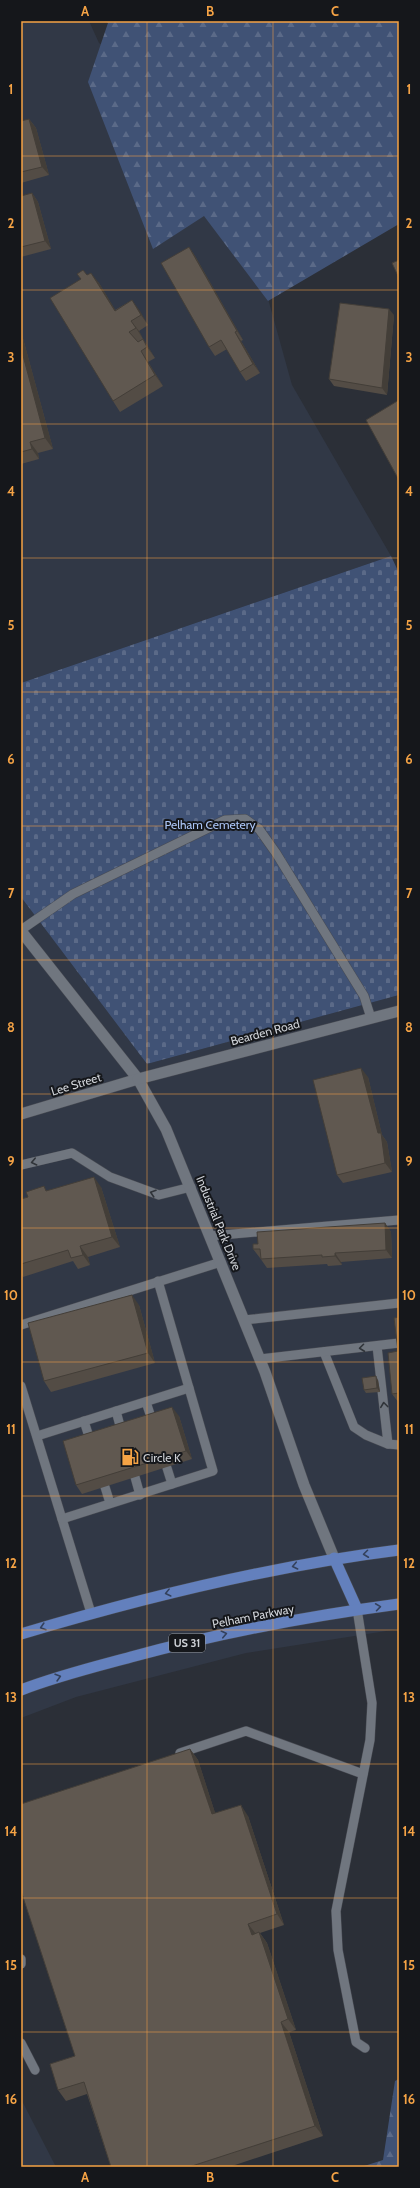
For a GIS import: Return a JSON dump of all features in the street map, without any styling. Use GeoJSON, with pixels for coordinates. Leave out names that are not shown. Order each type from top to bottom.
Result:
{"type":"FeatureCollection","features":[{"type":"Feature","properties":{"kind":"main road"},"geometry":{"type":"LineString","coordinates":[[21,1634],[91,1613],[200,1585],[334,1558],[399,1550]]}},
{"type":"Feature","properties":{"kind":"main road"},"geometry":{"type":"LineString","coordinates":[[334,1558],[357,1609]]}},
{"type":"Feature","properties":{"kind":"main road","name":"Pelham Parkway"},"geometry":{"type":"LineString","coordinates":[[21,1690],[86,1669],[168,1647],[242,1630],[357,1609],[399,1604]]}},
{"type":"Feature","properties":{"kind":"street","name":"Industrial Park Drive"},"geometry":{"type":"LineString","coordinates":[[21,930],[138,1079],[166,1129],[260,1359],[304,1485],[334,1558]]}},
{"type":"Feature","properties":{"kind":"street","name":"Bearden Road"},"geometry":{"type":"LineString","coordinates":[[138,1079],[399,1011]]}},
{"type":"Feature","properties":{"kind":"street","name":"Lee Street"},"geometry":{"type":"LineString","coordinates":[[21,1114],[138,1079]]}},
{"type":"Feature","properties":{"kind":"lane"},"geometry":{"type":"LineString","coordinates":[[21,930],[73,894],[225,820],[245,819],[259,829],[276,853],[364,996],[371,1018]]}},
{"type":"Feature","properties":{"kind":"lane"},"geometry":{"type":"LineString","coordinates":[[21,1165],[72,1153],[110,1177],[159,1195],[191,1187]]}},
{"type":"Feature","properties":{"kind":"lane"},"geometry":{"type":"LineString","coordinates":[[210,1236],[399,1220]]}},
{"type":"Feature","properties":{"kind":"lane"},"geometry":{"type":"LineString","coordinates":[[21,1325],[221,1262]]}},
{"type":"Feature","properties":{"kind":"lane"},"geometry":{"type":"LineString","coordinates":[[62,1519],[213,1471],[158,1281]]}},
{"type":"Feature","properties":{"kind":"lane"},"geometry":{"type":"LineString","coordinates":[[244,1320],[399,1302]]}},
{"type":"Feature","properties":{"kind":"lane"},"geometry":{"type":"LineString","coordinates":[[260,1359],[399,1344]]}},
{"type":"Feature","properties":{"kind":"lane"},"geometry":{"type":"LineString","coordinates":[[377,1346],[388,1444]]}},
{"type":"Feature","properties":{"kind":"lane"},"geometry":{"type":"LineString","coordinates":[[324,1352],[354,1427],[366,1435],[388,1444],[399,1445]]}},
{"type":"Feature","properties":{"kind":"lane"},"geometry":{"type":"LineString","coordinates":[[21,1386],[91,1613]]}},
{"type":"Feature","properties":{"kind":"lane"},"geometry":{"type":"LineString","coordinates":[[37,1436],[189,1388]]}},
{"type":"Feature","properties":{"kind":"lane"},"geometry":{"type":"LineString","coordinates":[[146,1402],[153,1423]]}},
{"type":"Feature","properties":{"kind":"lane"},"geometry":{"type":"LineString","coordinates":[[116,1411],[122,1433]]}},
{"type":"Feature","properties":{"kind":"lane"},"geometry":{"type":"LineString","coordinates":[[84,1421],[91,1443]]}},
{"type":"Feature","properties":{"kind":"lane"},"geometry":{"type":"LineString","coordinates":[[167,1468],[172,1484]]}},
{"type":"Feature","properties":{"kind":"lane"},"geometry":{"type":"LineString","coordinates":[[135,1477],[140,1494]]}},
{"type":"Feature","properties":{"kind":"lane"},"geometry":{"type":"LineString","coordinates":[[105,1487],[110,1504]]}},
{"type":"Feature","properties":{"kind":"lane"},"geometry":{"type":"LineString","coordinates":[[357,1609],[372,1703],[370,1740],[336,1911],[338,1950],[356,2042],[365,2048]]}},
{"type":"Feature","properties":{"kind":"lane"},"geometry":{"type":"LineString","coordinates":[[171,1756],[246,1730],[363,1774]]}},
{"type":"Feature","properties":{"kind":"lane"},"geometry":{"type":"LineString","coordinates":[[21,1959],[21,1964]]}},
{"type":"Feature","properties":{"kind":"lane"},"geometry":{"type":"LineString","coordinates":[[21,2043],[35,2070]]}},
{"type":"Feature","properties":{"kind":"shaded area"},"geometry":{"type":"Polygon","coordinates":[[[21,21],[89,21],[99,43],[220,126],[292,385],[391,556],[21,683],[21,21]]]}},
{"type":"Feature","properties":{"kind":"shaded area"},"geometry":{"type":"Polygon","coordinates":[[[21,897],[147,1064],[399,995],[399,1629],[246,1653],[76,1697],[21,1718],[21,897]]]}},
{"type":"Feature","properties":{"kind":"shaded area"},"geometry":{"type":"Polygon","coordinates":[[[21,2099],[56,2167],[21,2167],[21,2099]]]}},
{"type":"Feature","properties":{"kind":"green space"},"geometry":{"type":"Polygon","coordinates":[[[106,21],[399,21],[399,224],[268,301],[204,216],[153,249],[88,82],[108,23],[106,21]]]}},
{"type":"Feature","properties":{"kind":"green space","name":"Pelham Cemetery"},"geometry":{"type":"Polygon","coordinates":[[[391,556],[399,573],[399,995],[147,1064],[21,897],[21,683],[391,556]]]}},
{"type":"Feature","properties":{"kind":"green space"},"geometry":{"type":"Polygon","coordinates":[[[399,2079],[399,2167],[361,2167],[383,2160],[395,2081],[399,2079]]]}},
{"type":"Feature","properties":{"kind":"building"},"geometry":{"type":"Polygon","coordinates":[[[29,119],[42,167],[21,172],[21,121],[29,119]]]}},
{"type":"Feature","properties":{"kind":"building"},"geometry":{"type":"Polygon","coordinates":[[[32,193],[45,241],[21,247],[21,196],[32,193]]]}},
{"type":"Feature","properties":{"kind":"building"},"geometry":{"type":"Polygon","coordinates":[[[189,247],[237,331],[235,332],[253,364],[240,372],[221,340],[209,347],[161,263],[189,247]]]}},
{"type":"Feature","properties":{"kind":"building"},"geometry":{"type":"Polygon","coordinates":[[[399,260],[399,278],[392,263],[399,260]]]}},
{"type":"Feature","properties":{"kind":"building"},"geometry":{"type":"Polygon","coordinates":[[[83,270],[87,275],[91,273],[115,311],[132,300],[141,315],[131,321],[136,328],[129,332],[138,342],[143,339],[147,347],[141,351],[155,375],[113,401],[50,298],[81,279],[77,274],[83,270]]]}},
{"type":"Feature","properties":{"kind":"building"},"geometry":{"type":"Polygon","coordinates":[[[340,303],[389,309],[382,388],[329,379],[340,303]]]}},
{"type":"Feature","properties":{"kind":"building"},"geometry":{"type":"Polygon","coordinates":[[[21,348],[45,438],[30,442],[32,449],[21,452],[21,348]]]}},
{"type":"Feature","properties":{"kind":"building"},"geometry":{"type":"Polygon","coordinates":[[[399,400],[399,480],[366,420],[399,400]]]}},
{"type":"Feature","properties":{"kind":"building"},"geometry":{"type":"Polygon","coordinates":[[[361,1068],[378,1133],[381,1133],[385,1163],[337,1175],[313,1080],[361,1068]]]}},
{"type":"Feature","properties":{"kind":"building"},"geometry":{"type":"Polygon","coordinates":[[[94,1177],[112,1237],[80,1246],[83,1255],[71,1258],[68,1250],[21,1264],[21,1199],[28,1197],[26,1192],[44,1186],[46,1191],[94,1177]]]}},
{"type":"Feature","properties":{"kind":"building"},"geometry":{"type":"Polygon","coordinates":[[[385,1223],[386,1250],[335,1253],[335,1256],[322,1257],[322,1255],[261,1259],[260,1249],[253,1249],[253,1244],[258,1244],[257,1232],[385,1223]]]}},
{"type":"Feature","properties":{"kind":"building"},"geometry":{"type":"Polygon","coordinates":[[[132,1295],[148,1353],[44,1381],[28,1323],[132,1295]]]}},
{"type":"Feature","properties":{"kind":"building"},"geometry":{"type":"Polygon","coordinates":[[[399,1317],[399,1393],[392,1394],[388,1353],[398,1351],[394,1318],[399,1317]]]}},
{"type":"Feature","properties":{"kind":"building"},"geometry":{"type":"Polygon","coordinates":[[[376,1376],[377,1388],[364,1390],[362,1378],[376,1376]]]}},
{"type":"Feature","properties":{"kind":"building"},"geometry":{"type":"Polygon","coordinates":[[[172,1407],[186,1451],[76,1485],[63,1441],[172,1407]]]}},
{"type":"Feature","properties":{"kind":"building"},"geometry":{"type":"Polygon","coordinates":[[[190,1749],[212,1814],[241,1805],[277,1914],[248,1924],[252,1935],[259,1932],[288,2019],[281,2022],[315,2126],[189,2167],[111,2167],[84,2082],[58,2090],[50,2064],[75,2056],[21,1891],[21,1804],[190,1749]]]}},
{"type":"Feature","properties":{"kind":"place","name":"Circle K"},"geometry":{"type":"Point","coordinates":[130,1457]}}]}
